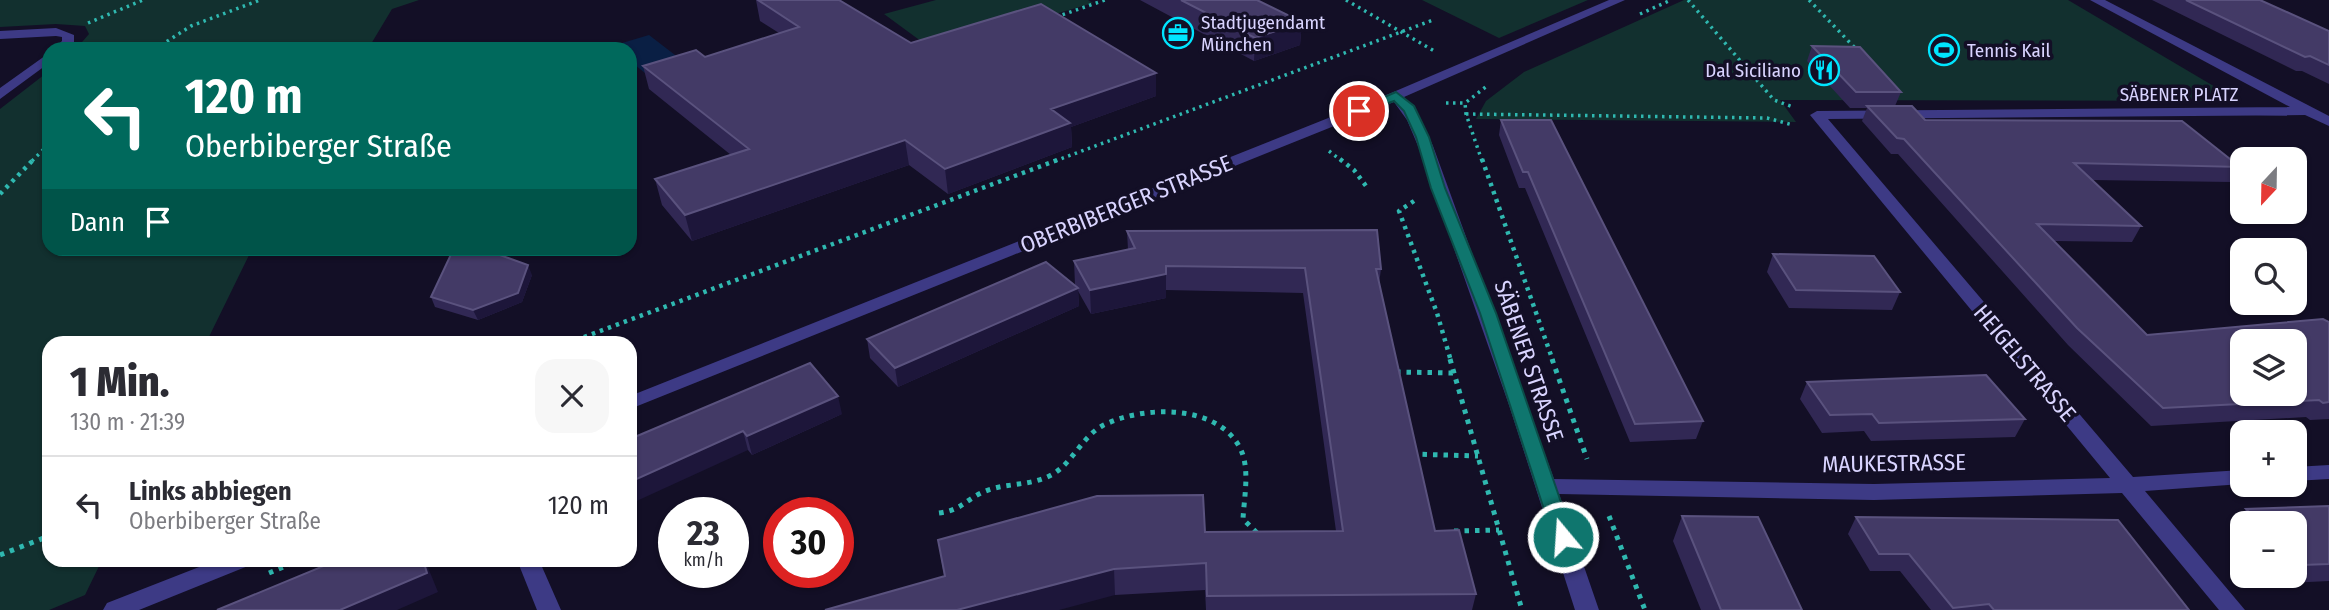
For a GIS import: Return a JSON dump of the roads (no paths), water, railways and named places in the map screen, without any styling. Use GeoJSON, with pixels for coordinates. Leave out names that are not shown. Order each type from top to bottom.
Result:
{"type":"FeatureCollection","features":[{"type":"Feature","properties":{"kind":"street","name":"OBERBIBERGER STRASSE"},"geometry":{"type":"LineString","coordinates":[[637,400],[1396,96],[1619,0]]}},
{"type":"Feature","properties":{"kind":"street","name":"SÄBENER PLATZ"},"geometry":{"type":"LineString","coordinates":[[2096,0],[2305,111]]}},
{"type":"Feature","properties":{"kind":"street"},"geometry":{"type":"LineString","coordinates":[[0,35],[65,34],[68,42]]}},
{"type":"Feature","properties":{"kind":"street"},"geometry":{"type":"LineString","coordinates":[[0,95],[42,62]]}},
{"type":"Feature","properties":{"kind":"street","name":"SÄBENER STRASSE"},"geometry":{"type":"LineString","coordinates":[[1396,96],[1409,109],[1423,137],[1438,188],[1488,313],[1587,610]]}},
{"type":"Feature","properties":{"kind":"street","name":"SÄBENER PLATZ"},"geometry":{"type":"LineString","coordinates":[[1817,115],[2305,111]]}},
{"type":"Feature","properties":{"kind":"street"},"geometry":{"type":"LineString","coordinates":[[2305,111],[2329,122]]}},
{"type":"Feature","properties":{"kind":"street","name":"HEIGELSTRASSE"},"geometry":{"type":"LineString","coordinates":[[1817,115],[2233,610]]}},
{"type":"Feature","properties":{"kind":"street"},"geometry":{"type":"LineString","coordinates":[[2307,473],[2329,472]]}},
{"type":"Feature","properties":{"kind":"street","name":"MAUKESTRASSE"},"geometry":{"type":"LineString","coordinates":[[1546,486],[1874,492],[2127,485],[2230,478]]}},
{"type":"Feature","properties":{"kind":"street"},"geometry":{"type":"LineString","coordinates":[[116,610],[223,567]]}},
{"type":"Feature","properties":{"kind":"street"},"geometry":{"type":"LineString","coordinates":[[531,567],[549,610]]}},
{"type":"Feature","properties":{"kind":"water"},"geometry":{"type":"Polygon","coordinates":[[[649,35],[688,65],[650,77],[637,67],[637,42],[625,42],[649,35]]]}},
{"type":"Feature","properties":{"kind":"place","name":"Stadtjugendamt München"},"geometry":{"type":"Point","coordinates":[1178,33]}},
{"type":"Feature","properties":{"kind":"place","name":"Tennis Kail"},"geometry":{"type":"Point","coordinates":[1944,50]}},
{"type":"Feature","properties":{"kind":"place","name":"Dal Siciliano"},"geometry":{"type":"Point","coordinates":[1824,70]}}]}
